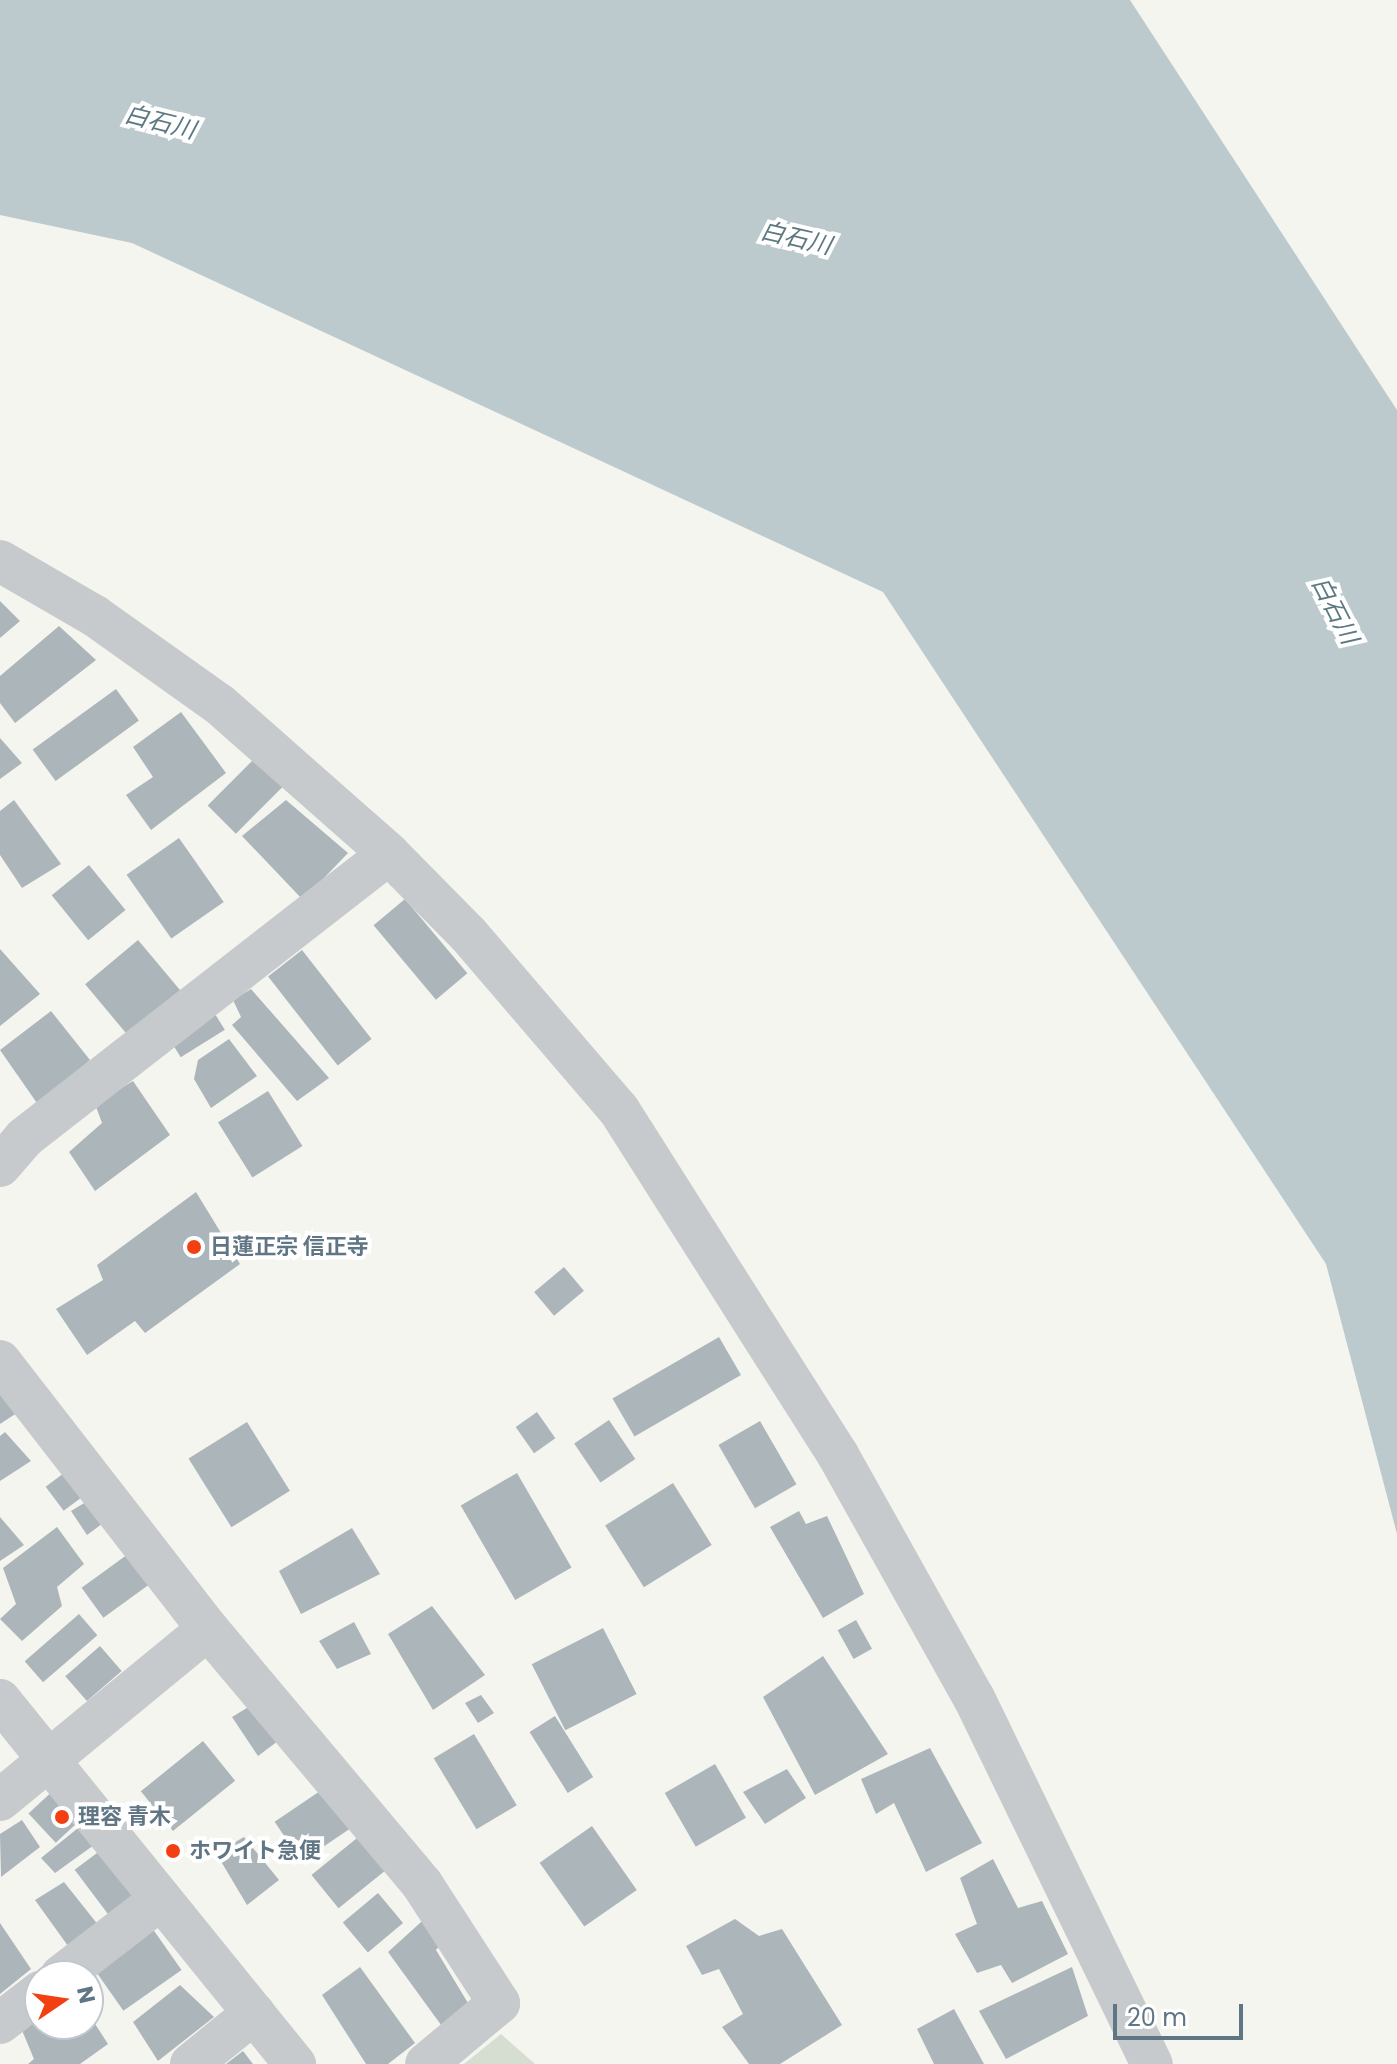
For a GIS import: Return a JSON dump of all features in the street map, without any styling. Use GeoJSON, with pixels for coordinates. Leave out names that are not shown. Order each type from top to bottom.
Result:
{"type":"FeatureCollection","features":[{"type":"Feature","properties":{"kind":"street"},"geometry":{"type":"LineString","coordinates":[[0,561],[95,616],[219,704],[389,854],[542,1017],[619,1110],[838,1455],[974,1698],[1138,2059]]}},
{"type":"Feature","properties":{"kind":"street"},"geometry":{"type":"LineString","coordinates":[[0,1166],[24,1138],[389,854]]}},
{"type":"Feature","properties":{"kind":"street"},"geometry":{"type":"LineString","coordinates":[[0,1361],[208,1629],[422,1884],[499,2003],[426,2064]]}},
{"type":"Feature","properties":{"kind":"street"},"geometry":{"type":"LineString","coordinates":[[0,1800],[208,1629]]}},
{"type":"Feature","properties":{"kind":"street"},"geometry":{"type":"LineString","coordinates":[[0,1700],[295,2064]]}},
{"type":"Feature","properties":{"kind":"street"},"geometry":{"type":"LineString","coordinates":[[82,1960],[161,1899]]}},
{"type":"Feature","properties":{"kind":"street"},"geometry":{"type":"LineString","coordinates":[[0,2023],[24,2004]]}},
{"type":"Feature","properties":{"kind":"street"},"geometry":{"type":"LineString","coordinates":[[191,2064],[254,2013]]}},
{"type":"Feature","properties":{"kind":"shaded area"},"geometry":{"type":"Polygon","coordinates":[[[501,2034],[535,2064],[464,2064],[501,2034]]]}},
{"type":"Feature","properties":{"kind":"water","name":"白石川"},"geometry":{"type":"Polygon","coordinates":[[[0,0],[1130,0],[1397,410],[1397,1534],[1326,1264],[883,592],[132,243],[0,215],[0,0]]]}},
{"type":"Feature","properties":{"kind":"building"},"geometry":{"type":"Polygon","coordinates":[[[0,601],[20,621],[0,638],[0,601]]]}},
{"type":"Feature","properties":{"kind":"building"},"geometry":{"type":"Polygon","coordinates":[[[59,626],[96,660],[15,723],[0,703],[0,676],[59,626]]]}},
{"type":"Feature","properties":{"kind":"building"},"geometry":{"type":"Polygon","coordinates":[[[116,689],[139,721],[56,781],[33,750],[116,689]]]}},
{"type":"Feature","properties":{"kind":"building"},"geometry":{"type":"Polygon","coordinates":[[[181,712],[226,773],[151,830],[126,795],[153,777],[133,747],[181,712]]]}},
{"type":"Feature","properties":{"kind":"building"},"geometry":{"type":"Polygon","coordinates":[[[0,738],[22,763],[0,779],[0,738]]]}},
{"type":"Feature","properties":{"kind":"building"},"geometry":{"type":"Polygon","coordinates":[[[255,758],[283,786],[236,834],[208,805],[255,758]]]}},
{"type":"Feature","properties":{"kind":"building"},"geometry":{"type":"Polygon","coordinates":[[[14,800],[61,864],[22,888],[0,855],[0,811],[14,800]]]}},
{"type":"Feature","properties":{"kind":"building"},"geometry":{"type":"Polygon","coordinates":[[[286,800],[348,853],[303,900],[242,836],[286,800]]]}},
{"type":"Feature","properties":{"kind":"building"},"geometry":{"type":"Polygon","coordinates":[[[179,838],[224,902],[171,939],[127,875],[179,838]]]}},
{"type":"Feature","properties":{"kind":"building"},"geometry":{"type":"Polygon","coordinates":[[[89,865],[126,910],[88,940],[52,895],[89,865]]]}},
{"type":"Feature","properties":{"kind":"building"},"geometry":{"type":"Polygon","coordinates":[[[405,899],[467,973],[436,1000],[374,925],[405,899]]]}},
{"type":"Feature","properties":{"kind":"building"},"geometry":{"type":"Polygon","coordinates":[[[138,940],[181,991],[128,1036],[85,984],[138,940]]]}},
{"type":"Feature","properties":{"kind":"building"},"geometry":{"type":"Polygon","coordinates":[[[0,949],[40,994],[0,1026],[0,949]]]}},
{"type":"Feature","properties":{"kind":"building"},"geometry":{"type":"Polygon","coordinates":[[[302,950],[372,1039],[338,1066],[268,976],[302,950]]]}},
{"type":"Feature","properties":{"kind":"building"},"geometry":{"type":"Polygon","coordinates":[[[251,989],[329,1078],[297,1101],[232,1025],[241,1017],[233,1000],[251,989]]]}},
{"type":"Feature","properties":{"kind":"building"},"geometry":{"type":"Polygon","coordinates":[[[210,1006],[225,1030],[181,1057],[166,1034],[210,1006]]]}},
{"type":"Feature","properties":{"kind":"building"},"geometry":{"type":"Polygon","coordinates":[[[51,1011],[90,1060],[39,1106],[0,1050],[51,1011]]]}},
{"type":"Feature","properties":{"kind":"building"},"geometry":{"type":"Polygon","coordinates":[[[229,1039],[257,1076],[211,1108],[194,1079],[198,1060],[229,1039]]]}},
{"type":"Feature","properties":{"kind":"building"},"geometry":{"type":"Polygon","coordinates":[[[133,1081],[170,1135],[95,1191],[69,1152],[102,1123],[95,1104],[133,1081]]]}},
{"type":"Feature","properties":{"kind":"building"},"geometry":{"type":"Polygon","coordinates":[[[268,1091],[302,1146],[252,1177],[218,1122],[268,1091]]]}},
{"type":"Feature","properties":{"kind":"building"},"geometry":{"type":"Polygon","coordinates":[[[196,1192],[240,1264],[145,1333],[135,1321],[87,1355],[56,1309],[103,1280],[97,1265],[196,1192]]]}},
{"type":"Feature","properties":{"kind":"building"},"geometry":{"type":"Polygon","coordinates":[[[564,1267],[584,1291],[554,1316],[534,1292],[564,1267]]]}},
{"type":"Feature","properties":{"kind":"building"},"geometry":{"type":"Polygon","coordinates":[[[719,1337],[741,1375],[634,1437],[612,1398],[719,1337]]]}},
{"type":"Feature","properties":{"kind":"building"},"geometry":{"type":"Polygon","coordinates":[[[0,1382],[23,1409],[0,1424],[0,1382]]]}},
{"type":"Feature","properties":{"kind":"building"},"geometry":{"type":"Polygon","coordinates":[[[537,1412],[555,1438],[534,1453],[516,1427],[537,1412]]]}},
{"type":"Feature","properties":{"kind":"building"},"geometry":{"type":"Polygon","coordinates":[[[609,1420],[635,1459],[600,1482],[574,1443],[609,1420]]]}},
{"type":"Feature","properties":{"kind":"building"},"geometry":{"type":"Polygon","coordinates":[[[760,1421],[797,1484],[755,1508],[718,1445],[760,1421]]]}},
{"type":"Feature","properties":{"kind":"building"},"geometry":{"type":"Polygon","coordinates":[[[247,1422],[290,1491],[231,1527],[188,1459],[247,1422]]]}},
{"type":"Feature","properties":{"kind":"building"},"geometry":{"type":"Polygon","coordinates":[[[5,1432],[31,1461],[0,1481],[0,1436],[5,1432]]]}},
{"type":"Feature","properties":{"kind":"building"},"geometry":{"type":"Polygon","coordinates":[[[72,1467],[90,1491],[64,1511],[46,1487],[72,1467]]]}},
{"type":"Feature","properties":{"kind":"building"},"geometry":{"type":"Polygon","coordinates":[[[517,1473],[572,1567],[515,1600],[461,1506],[517,1473]]]}},
{"type":"Feature","properties":{"kind":"building"},"geometry":{"type":"Polygon","coordinates":[[[673,1483],[712,1545],[644,1587],[605,1525],[673,1483]]]}},
{"type":"Feature","properties":{"kind":"building"},"geometry":{"type":"Polygon","coordinates":[[[94,1497],[110,1518],[87,1535],[71,1511],[94,1497]]]}},
{"type":"Feature","properties":{"kind":"building"},"geometry":{"type":"Polygon","coordinates":[[[799,1511],[806,1524],[827,1516],[864,1594],[823,1618],[770,1527],[799,1511]]]}},
{"type":"Feature","properties":{"kind":"building"},"geometry":{"type":"Polygon","coordinates":[[[0,1517],[24,1545],[0,1561],[0,1517]]]}},
{"type":"Feature","properties":{"kind":"building"},"geometry":{"type":"Polygon","coordinates":[[[57,1527],[84,1564],[57,1587],[62,1606],[22,1641],[0,1619],[16,1604],[3,1568],[57,1527]]]}},
{"type":"Feature","properties":{"kind":"building"},"geometry":{"type":"Polygon","coordinates":[[[352,1528],[380,1574],[301,1614],[279,1571],[352,1528]]]}},
{"type":"Feature","properties":{"kind":"building"},"geometry":{"type":"Polygon","coordinates":[[[135,1549],[157,1579],[103,1618],[82,1588],[135,1549]]]}},
{"type":"Feature","properties":{"kind":"building"},"geometry":{"type":"Polygon","coordinates":[[[432,1606],[485,1675],[433,1710],[388,1634],[432,1606]]]}},
{"type":"Feature","properties":{"kind":"building"},"geometry":{"type":"Polygon","coordinates":[[[79,1614],[97,1635],[43,1682],[25,1661],[79,1614]]]}},
{"type":"Feature","properties":{"kind":"building"},"geometry":{"type":"Polygon","coordinates":[[[856,1620],[872,1649],[854,1659],[838,1630],[856,1620]]]}},
{"type":"Feature","properties":{"kind":"building"},"geometry":{"type":"Polygon","coordinates":[[[354,1622],[371,1654],[337,1669],[319,1641],[354,1622]]]}},
{"type":"Feature","properties":{"kind":"building"},"geometry":{"type":"Polygon","coordinates":[[[603,1628],[637,1694],[565,1730],[532,1664],[603,1628]]]}},
{"type":"Feature","properties":{"kind":"building"},"geometry":{"type":"Polygon","coordinates":[[[100,1646],[122,1671],[87,1701],[65,1676],[100,1646]]]}},
{"type":"Feature","properties":{"kind":"building"},"geometry":{"type":"Polygon","coordinates":[[[823,1656],[888,1754],[815,1795],[763,1697],[823,1656]]]}},
{"type":"Feature","properties":{"kind":"building"},"geometry":{"type":"Polygon","coordinates":[[[481,1695],[494,1713],[478,1723],[465,1703],[481,1695]]]}},
{"type":"Feature","properties":{"kind":"building"},"geometry":{"type":"Polygon","coordinates":[[[255,1703],[282,1738],[258,1756],[232,1717],[255,1703]]]}},
{"type":"Feature","properties":{"kind":"building"},"geometry":{"type":"Polygon","coordinates":[[[555,1716],[593,1777],[568,1793],[530,1732],[555,1716]]]}},
{"type":"Feature","properties":{"kind":"building"},"geometry":{"type":"Polygon","coordinates":[[[474,1734],[517,1805],[476,1829],[434,1758],[474,1734]]]}},
{"type":"Feature","properties":{"kind":"building"},"geometry":{"type":"Polygon","coordinates":[[[203,1741],[235,1781],[173,1831],[141,1791],[203,1741]]]}},
{"type":"Feature","properties":{"kind":"building"},"geometry":{"type":"Polygon","coordinates":[[[930,1748],[982,1843],[926,1872],[894,1803],[876,1814],[861,1779],[930,1748]]]}},
{"type":"Feature","properties":{"kind":"building"},"geometry":{"type":"Polygon","coordinates":[[[715,1764],[746,1818],[696,1847],[665,1793],[715,1764]]]}},
{"type":"Feature","properties":{"kind":"building"},"geometry":{"type":"Polygon","coordinates":[[[787,1769],[806,1798],[765,1824],[743,1792],[787,1769]]]}},
{"type":"Feature","properties":{"kind":"building"},"geometry":{"type":"Polygon","coordinates":[[[57,1787],[84,1816],[56,1843],[28,1814],[57,1787]]]}},
{"type":"Feature","properties":{"kind":"building"},"geometry":{"type":"Polygon","coordinates":[[[326,1787],[353,1827],[301,1861],[275,1822],[326,1787]]]}},
{"type":"Feature","properties":{"kind":"building"},"geometry":{"type":"Polygon","coordinates":[[[22,1820],[40,1847],[1,1877],[0,1834],[22,1820]]]}},
{"type":"Feature","properties":{"kind":"building"},"geometry":{"type":"Polygon","coordinates":[[[83,1824],[101,1840],[55,1873],[41,1858],[83,1824]]]}},
{"type":"Feature","properties":{"kind":"building"},"geometry":{"type":"Polygon","coordinates":[[[592,1826],[637,1890],[584,1927],[540,1863],[592,1826]]]}},
{"type":"Feature","properties":{"kind":"building"},"geometry":{"type":"Polygon","coordinates":[[[362,1834],[389,1867],[339,1908],[311,1875],[362,1834]]]}},
{"type":"Feature","properties":{"kind":"building"},"geometry":{"type":"Polygon","coordinates":[[[244,1837],[279,1880],[247,1905],[216,1853],[244,1837]]]}},
{"type":"Feature","properties":{"kind":"building"},"geometry":{"type":"Polygon","coordinates":[[[101,1850],[135,1895],[108,1915],[75,1870],[101,1850]]]}},
{"type":"Feature","properties":{"kind":"building"},"geometry":{"type":"Polygon","coordinates":[[[993,1859],[1018,1908],[1042,1901],[1068,1954],[1012,1983],[1001,1965],[977,1973],[955,1934],[977,1924],[960,1878],[993,1859]]]}},
{"type":"Feature","properties":{"kind":"building"},"geometry":{"type":"Polygon","coordinates":[[[64,1882],[99,1926],[68,1946],[35,1900],[64,1882]]]}},
{"type":"Feature","properties":{"kind":"building"},"geometry":{"type":"Polygon","coordinates":[[[378,1893],[403,1923],[368,1952],[343,1923],[378,1893]]]}},
{"type":"Feature","properties":{"kind":"building"},"geometry":{"type":"Polygon","coordinates":[[[431,1913],[447,1936],[436,1950],[471,2008],[444,2029],[388,1952],[431,1913]]]}},
{"type":"Feature","properties":{"kind":"building"},"geometry":{"type":"Polygon","coordinates":[[[735,1919],[759,1936],[782,1929],[842,2025],[780,2064],[749,2064],[722,2027],[743,2014],[719,1969],[702,1975],[686,1946],[735,1919]]]}},
{"type":"Feature","properties":{"kind":"building"},"geometry":{"type":"Polygon","coordinates":[[[0,1923],[25,1960],[24,1975],[0,1994],[0,1923]]]}},
{"type":"Feature","properties":{"kind":"building"},"geometry":{"type":"Polygon","coordinates":[[[150,1925],[182,1970],[123,2011],[104,1983],[104,1960],[100,1960],[150,1925]]]}},
{"type":"Feature","properties":{"kind":"building"},"geometry":{"type":"Polygon","coordinates":[[[360,1967],[415,2043],[388,2064],[366,2064],[322,1995],[360,1967]]]}},
{"type":"Feature","properties":{"kind":"building"},"geometry":{"type":"Polygon","coordinates":[[[1072,1967],[1088,2016],[1006,2059],[979,2011],[1072,1967]]]}},
{"type":"Feature","properties":{"kind":"building"},"geometry":{"type":"Polygon","coordinates":[[[180,1985],[214,2017],[158,2061],[133,2022],[180,1985]]]}},
{"type":"Feature","properties":{"kind":"building"},"geometry":{"type":"Polygon","coordinates":[[[954,2009],[984,2064],[934,2064],[917,2029],[954,2009]]]}},
{"type":"Feature","properties":{"kind":"building"},"geometry":{"type":"Polygon","coordinates":[[[104,2038],[108,2044],[80,2064],[28,2064],[34,2059],[26,2040],[104,2038]]]}},
{"type":"Feature","properties":{"kind":"building"},"geometry":{"type":"Polygon","coordinates":[[[243,2051],[253,2064],[226,2064],[243,2051]]]}},
{"type":"Feature","properties":{"kind":"place","name":"日蓮正宗 信正寺"},"geometry":{"type":"Point","coordinates":[194,1247]}},
{"type":"Feature","properties":{"kind":"place","name":"理容 青木"},"geometry":{"type":"Point","coordinates":[62,1817]}},
{"type":"Feature","properties":{"kind":"place","name":"ホワイト急便"},"geometry":{"type":"Point","coordinates":[173,1851]}}]}
